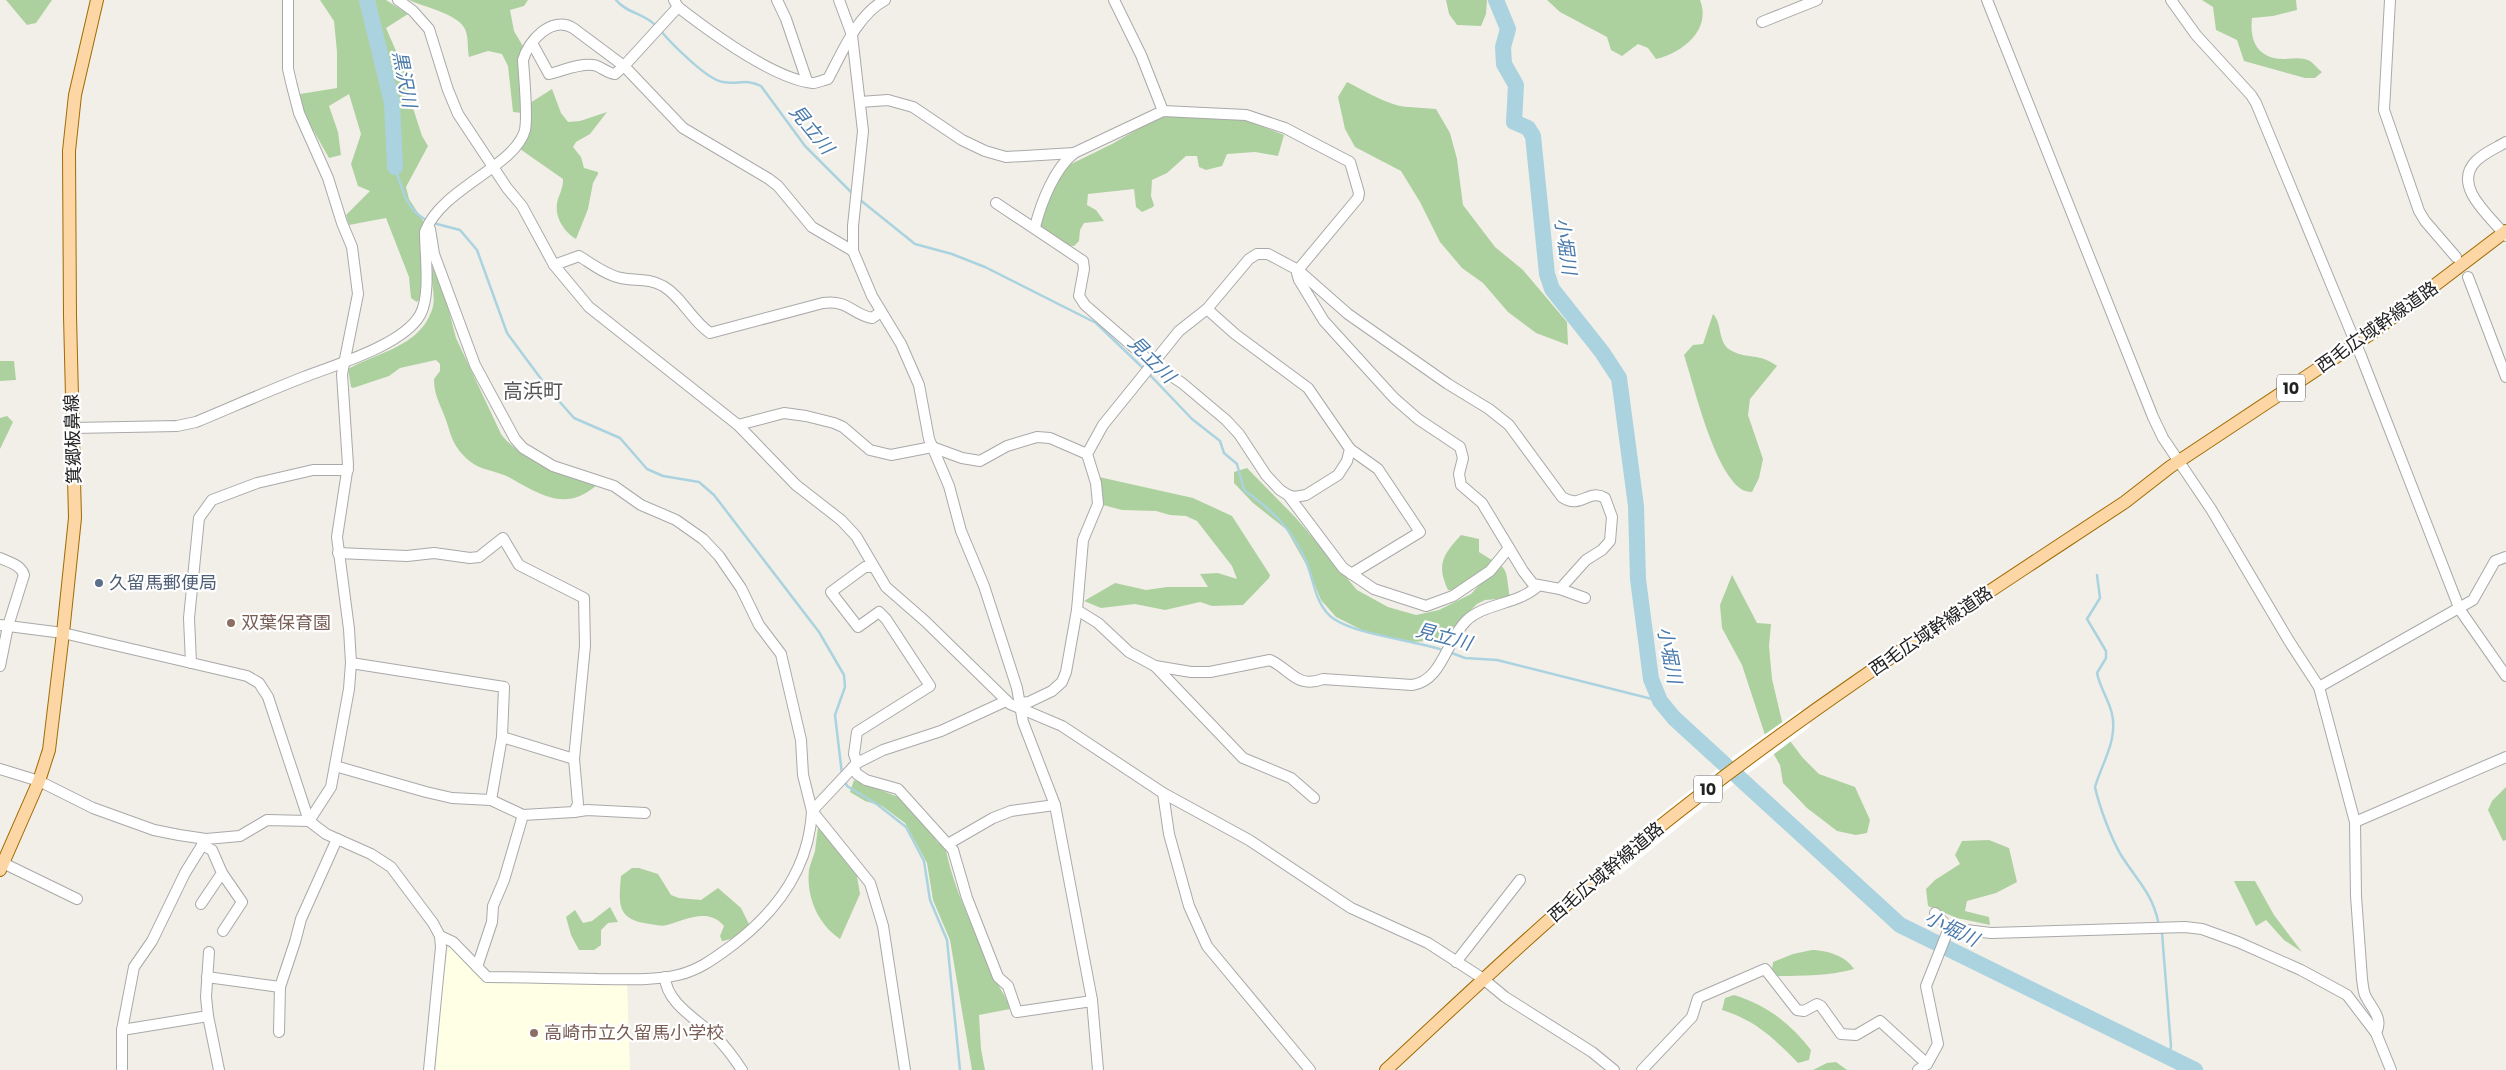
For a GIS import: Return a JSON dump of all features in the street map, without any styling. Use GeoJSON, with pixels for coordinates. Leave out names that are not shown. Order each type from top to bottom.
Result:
{"type":"FeatureCollection","features":[{"type":"Feature","properties":{"kind":"main road","name":"箕郷板鼻線"},"geometry":{"type":"LineString","coordinates":[[2,866],[39,782],[49,750],[63,633],[75,518],[69,150],[75,95],[97,0]]}},
{"type":"Feature","properties":{"kind":"main road","name":"西毛広域幹線道路"},"geometry":{"type":"LineString","coordinates":[[1386,1070],[1482,978],[1612,865],[1702,794],[1806,717],[2124,502],[2180,461],[2372,333],[2505,233]]}},
{"type":"Feature","properties":{"kind":"street"},"geometry":{"type":"LineString","coordinates":[[288,0],[288,69],[299,113],[328,178],[356,261],[358,304],[342,374],[348,470],[338,524],[338,553],[351,663],[331,787],[309,821]]}},
{"type":"Feature","properties":{"kind":"street"},"geometry":{"type":"LineString","coordinates":[[398,0],[429,29],[448,90],[458,114],[492,166],[522,206],[554,265],[589,307],[738,425],[796,485],[828,509],[850,529],[886,586],[925,621],[1006,701],[1062,726],[1163,793],[1249,840],[1351,908],[1428,943],[1482,978],[1505,997],[1592,1052],[1614,1070]]}},
{"type":"Feature","properties":{"kind":"street"},"geometry":{"type":"LineString","coordinates":[[777,0],[786,19],[807,81]]}},
{"type":"Feature","properties":{"kind":"street"},"geometry":{"type":"LineString","coordinates":[[839,0],[852,35],[864,131],[854,251],[872,296],[901,344],[919,384],[932,447],[949,486],[961,531],[984,586],[1017,688],[1023,722],[1055,805],[1092,1001],[1098,1070]]}},
{"type":"Feature","properties":{"kind":"street"},"geometry":{"type":"LineString","coordinates":[[532,43],[550,74],[586,65],[595,65],[606,73],[615,74],[624,66],[676,3],[721,40],[783,74],[814,83],[828,79],[852,35],[870,13],[885,0]]}},
{"type":"Feature","properties":{"kind":"street"},"geometry":{"type":"LineString","coordinates":[[1114,0],[1141,55],[1163,111]]}},
{"type":"Feature","properties":{"kind":"street"},"geometry":{"type":"LineString","coordinates":[[1762,22],[1817,0]]}},
{"type":"Feature","properties":{"kind":"street"},"geometry":{"type":"LineString","coordinates":[[1987,0],[2153,417],[2164,438],[2319,686],[2355,822],[2356,896],[2362,979],[2364,992],[2378,1016],[2379,1027],[2376,1033]]}},
{"type":"Feature","properties":{"kind":"street"},"geometry":{"type":"LineString","coordinates":[[2171,0],[2196,35],[2251,95],[2256,104],[2361,356],[2460,610],[2506,676]]}},
{"type":"Feature","properties":{"kind":"street"},"geometry":{"type":"LineString","coordinates":[[2390,0],[2384,110],[2419,211],[2425,221],[2456,257]]}},
{"type":"Feature","properties":{"kind":"street"},"geometry":{"type":"LineString","coordinates":[[73,428],[177,426],[196,422],[344,363],[383,345],[408,328],[420,316],[426,298],[425,232],[428,222],[442,206],[519,146],[525,128],[523,60],[525,50],[553,24],[567,24],[624,66],[683,128],[769,179],[778,186],[812,227],[854,251]]}},
{"type":"Feature","properties":{"kind":"street"},"geometry":{"type":"LineString","coordinates":[[860,102],[888,100],[912,107],[962,140],[985,151],[1006,157],[1074,153]]}},
{"type":"Feature","properties":{"kind":"street"},"geometry":{"type":"LineString","coordinates":[[1035,227],[1038,214],[1067,159],[1074,153],[1163,111],[1246,115],[1285,128],[1350,162],[1359,193],[1358,198],[1298,270],[1296,273],[1298,280],[1324,321],[1406,410],[1460,447],[1463,458],[1459,474],[1461,485],[1482,503],[1523,571],[1533,584],[1560,589],[1585,598]]}},
{"type":"Feature","properties":{"kind":"street"},"geometry":{"type":"LineString","coordinates":[[2505,233],[2473,196],[2468,184],[2467,174],[2477,159],[2506,142]]}},
{"type":"Feature","properties":{"kind":"street"},"geometry":{"type":"LineString","coordinates":[[996,202],[1083,261],[1084,269],[1078,290],[1081,300],[1149,369],[1182,382],[1226,420],[1239,434],[1266,475],[1280,490],[1294,497],[1306,495],[1338,475],[1348,461],[1350,449]]}},
{"type":"Feature","properties":{"kind":"street"},"geometry":{"type":"LineString","coordinates":[[428,222],[434,254],[475,365],[515,439],[530,452],[553,466],[614,486],[641,505],[690,529],[703,539],[729,569],[759,625],[781,654],[801,740],[803,775],[812,811],[812,824],[801,865],[783,897],[748,932],[709,963],[688,972],[665,977],[625,979],[487,977],[453,942],[440,936]]}},
{"type":"Feature","properties":{"kind":"street"},"geometry":{"type":"LineString","coordinates":[[1020,706],[1052,692],[1062,682],[1066,672],[1077,610],[1083,540],[1098,504],[1096,483],[1087,454],[1103,425],[1179,331],[1207,309],[1253,255],[1268,254],[1298,270],[1348,314],[1509,425],[1562,498],[1576,503],[1595,495],[1605,498],[1612,517],[1610,541],[1602,550],[1586,560],[1560,589]]}},
{"type":"Feature","properties":{"kind":"street"},"geometry":{"type":"LineString","coordinates":[[554,265],[579,256],[611,275],[650,280],[662,285],[673,293],[703,328],[710,333],[822,303],[836,302],[845,304],[864,316],[872,318],[881,312]]}},
{"type":"Feature","properties":{"kind":"street"},"geometry":{"type":"LineString","coordinates":[[2468,277],[2506,378]]}},
{"type":"Feature","properties":{"kind":"street"},"geometry":{"type":"LineString","coordinates":[[1207,309],[1235,334],[1308,388],[1350,449],[1378,469],[1420,532],[1351,574]]}},
{"type":"Feature","properties":{"kind":"street"},"geometry":{"type":"LineString","coordinates":[[738,425],[784,413],[834,423],[844,427],[870,450],[879,454],[891,455],[932,447],[962,458],[980,461],[1007,446],[1037,436],[1050,438],[1087,454]]}},
{"type":"Feature","properties":{"kind":"street"},"geometry":{"type":"LineString","coordinates":[[191,663],[190,618],[199,518],[212,500],[257,483],[313,470],[348,470]]}},
{"type":"Feature","properties":{"kind":"street"},"geometry":{"type":"LineString","coordinates":[[1288,495],[1343,568],[1374,589],[1426,606],[1453,596],[1490,571],[1509,548]]}},
{"type":"Feature","properties":{"kind":"street"},"geometry":{"type":"LineString","coordinates":[[338,553],[407,556],[434,553],[470,558],[479,557],[503,538],[519,565],[584,598],[585,646],[574,759],[578,804],[574,812]]}},
{"type":"Feature","properties":{"kind":"street"},"geometry":{"type":"LineString","coordinates":[[2319,686],[2460,610],[2473,600],[2495,561],[2506,557]]}},
{"type":"Feature","properties":{"kind":"street"},"geometry":{"type":"LineString","coordinates":[[0,558],[17,566],[24,575],[4,626],[0,666]]}},
{"type":"Feature","properties":{"kind":"street"},"geometry":{"type":"LineString","coordinates":[[873,567],[865,567],[831,592],[858,627],[879,612],[886,619],[930,686],[857,732],[854,754],[857,774],[866,780],[898,789],[948,844],[956,858],[967,898],[998,977],[1008,986],[1017,1012],[1092,1001]]}},
{"type":"Feature","properties":{"kind":"street"},"geometry":{"type":"LineString","coordinates":[[1155,666],[1191,672],[1210,672],[1270,660],[1294,678],[1313,683],[1323,679],[1412,685],[1425,682],[1431,678],[1448,646],[1468,619],[1526,596],[1538,586]]}},
{"type":"Feature","properties":{"kind":"street"},"geometry":{"type":"LineString","coordinates":[[1077,610],[1098,623],[1129,652],[1155,666],[1243,758],[1291,778],[1314,798]]}},
{"type":"Feature","properties":{"kind":"street"},"geometry":{"type":"LineString","coordinates":[[4,626],[63,633],[247,676],[259,683],[268,697],[309,821],[326,834],[372,854],[391,867],[440,936],[441,947],[429,1070]]}},
{"type":"Feature","properties":{"kind":"street"},"geometry":{"type":"LineString","coordinates":[[351,663],[504,687],[502,738],[491,800]]}},
{"type":"Feature","properties":{"kind":"street"},"geometry":{"type":"LineString","coordinates":[[812,811],[855,765],[883,750],[941,731],[1006,701]]}},
{"type":"Feature","properties":{"kind":"street"},"geometry":{"type":"LineString","coordinates":[[502,738],[574,759]]}},
{"type":"Feature","properties":{"kind":"street"},"geometry":{"type":"LineString","coordinates":[[2355,822],[2506,756]]}},
{"type":"Feature","properties":{"kind":"street"},"geometry":{"type":"LineString","coordinates":[[335,766],[452,798],[491,800],[523,815],[587,810],[644,813]]}},
{"type":"Feature","properties":{"kind":"street"},"geometry":{"type":"LineString","coordinates":[[0,769],[39,782],[93,808],[154,830],[204,842],[240,836],[267,820],[309,821]]}},
{"type":"Feature","properties":{"kind":"street"},"geometry":{"type":"LineString","coordinates":[[1163,793],[1168,834],[1186,897],[1207,946],[1310,1070]]}},
{"type":"Feature","properties":{"kind":"street"},"geometry":{"type":"LineString","coordinates":[[948,844],[993,818],[1011,811],[1055,805]]}},
{"type":"Feature","properties":{"kind":"street"},"geometry":{"type":"LineString","coordinates":[[812,811],[870,883],[878,903],[904,1070]]}},
{"type":"Feature","properties":{"kind":"street"},"geometry":{"type":"LineString","coordinates":[[477,967],[492,922],[493,906],[504,880],[523,815]]}},
{"type":"Feature","properties":{"kind":"street"},"geometry":{"type":"LineString","coordinates":[[279,1032],[280,987],[301,918],[337,839]]}},
{"type":"Feature","properties":{"kind":"street"},"geometry":{"type":"LineString","coordinates":[[204,842],[212,850],[222,873],[242,902],[223,931]]}},
{"type":"Feature","properties":{"kind":"street"},"geometry":{"type":"LineString","coordinates":[[122,1070],[122,1030],[134,966],[152,941],[159,922],[204,842]]}},
{"type":"Feature","properties":{"kind":"street"},"geometry":{"type":"LineString","coordinates":[[2,866],[77,899]]}},
{"type":"Feature","properties":{"kind":"street"},"geometry":{"type":"LineString","coordinates":[[201,904],[222,873]]}},
{"type":"Feature","properties":{"kind":"street"},"geometry":{"type":"LineString","coordinates":[[1456,962],[1520,880]]}},
{"type":"Feature","properties":{"kind":"street"},"geometry":{"type":"LineString","coordinates":[[1936,913],[1949,928],[1991,933],[2186,926],[2202,929],[2247,946],[2326,982],[2347,995],[2376,1033],[2391,1070]]}},
{"type":"Feature","properties":{"kind":"street"},"geometry":{"type":"LineString","coordinates":[[1918,1070],[1928,1064],[1938,1044],[1926,986],[1949,928]]}},
{"type":"Feature","properties":{"kind":"street"},"geometry":{"type":"LineString","coordinates":[[209,952],[208,1016],[219,1070]]}},
{"type":"Feature","properties":{"kind":"street"},"geometry":{"type":"LineString","coordinates":[[1642,1070],[1692,1018],[1698,998],[1765,969],[1797,1010],[1804,1011],[1817,1004],[1842,1034],[1856,1035],[1880,1021],[1928,1064]]}},
{"type":"Feature","properties":{"kind":"street"},"geometry":{"type":"LineString","coordinates":[[208,977],[280,987]]}},
{"type":"Feature","properties":{"kind":"street"},"geometry":{"type":"LineString","coordinates":[[665,977],[665,986],[674,999],[716,1037],[742,1070]]}},
{"type":"Feature","properties":{"kind":"street"},"geometry":{"type":"LineString","coordinates":[[122,1030],[208,1016]]}},
{"type":"Feature","properties":{"kind":"shaded area","name":"高崎市立久留馬小学校"},"geometry":{"type":"Polygon","coordinates":[[[451,947],[485,979],[627,981],[630,1070],[436,1070],[440,1002],[448,948],[451,947]]]}},
{"type":"Feature","properties":{"kind":"green space"},"geometry":{"type":"Polygon","coordinates":[[[6,0],[52,0],[36,23],[27,25],[6,0]]]}},
{"type":"Feature","properties":{"kind":"green space"},"geometry":{"type":"Polygon","coordinates":[[[320,0],[386,0],[408,14],[386,28],[403,67],[413,108],[422,136],[428,146],[406,187],[409,199],[424,222],[421,235],[422,297],[417,302],[411,298],[409,277],[386,218],[349,225],[346,215],[370,191],[358,186],[351,164],[361,134],[349,94],[329,106],[338,132],[341,155],[329,158],[304,114],[300,94],[337,88],[337,52],[334,21],[320,0]]]}},
{"type":"Feature","properties":{"kind":"green space"},"geometry":{"type":"Polygon","coordinates":[[[409,0],[528,0],[524,6],[510,10],[514,31],[524,48],[522,113],[513,112],[508,66],[502,54],[488,51],[469,57],[466,32],[461,24],[448,15],[409,0]]]}},
{"type":"Feature","properties":{"kind":"green space"},"geometry":{"type":"Polygon","coordinates":[[[1446,0],[1487,0],[1486,14],[1481,26],[1457,25],[1449,14],[1446,0]]]}},
{"type":"Feature","properties":{"kind":"green space"},"geometry":{"type":"Polygon","coordinates":[[[1547,0],[1700,0],[1703,11],[1702,21],[1698,30],[1685,46],[1666,56],[1656,59],[1648,48],[1638,44],[1622,56],[1611,50],[1607,37],[1560,12],[1547,0]]]}},
{"type":"Feature","properties":{"kind":"green space"},"geometry":{"type":"Polygon","coordinates":[[[2202,0],[2296,0],[2297,10],[2273,16],[2252,18],[2252,31],[2255,43],[2267,56],[2279,59],[2306,59],[2322,72],[2315,78],[2305,78],[2244,61],[2237,40],[2216,30],[2213,7],[2202,0]]]}},
{"type":"Feature","properties":{"kind":"green space"},"geometry":{"type":"Polygon","coordinates":[[[1347,82],[1377,98],[1394,104],[1436,109],[1450,133],[1457,159],[1463,205],[1495,247],[1523,270],[1567,322],[1568,345],[1536,333],[1508,312],[1483,283],[1462,268],[1440,242],[1420,202],[1401,171],[1355,147],[1345,129],[1338,97],[1347,82]]]}},
{"type":"Feature","properties":{"kind":"green space"},"geometry":{"type":"Polygon","coordinates":[[[552,89],[561,113],[568,122],[580,121],[607,112],[590,134],[576,142],[573,147],[581,157],[584,168],[598,172],[593,183],[588,209],[576,239],[567,232],[558,217],[557,205],[563,179],[520,149],[523,144],[530,103],[552,89]]]}},
{"type":"Feature","properties":{"kind":"green space"},"geometry":{"type":"Polygon","coordinates":[[[1162,115],[1243,119],[1284,135],[1278,156],[1255,152],[1227,154],[1222,166],[1206,170],[1199,167],[1197,156],[1186,156],[1167,173],[1152,180],[1151,196],[1154,205],[1142,212],[1136,207],[1134,189],[1088,194],[1087,205],[1096,210],[1104,221],[1084,223],[1080,230],[1079,241],[1074,246],[1059,242],[1049,235],[1040,223],[1052,191],[1067,166],[1112,144],[1162,115]]]}},
{"type":"Feature","properties":{"kind":"green space"},"geometry":{"type":"Polygon","coordinates":[[[433,267],[446,300],[456,338],[501,434],[516,449],[549,469],[597,485],[578,497],[560,499],[531,490],[506,476],[478,466],[469,460],[459,451],[453,441],[437,398],[434,379],[440,371],[440,364],[436,360],[400,368],[389,376],[353,388],[351,387],[348,369],[408,340],[426,322],[433,305],[433,267]]]}},
{"type":"Feature","properties":{"kind":"green space"},"geometry":{"type":"Polygon","coordinates":[[[1713,314],[1727,348],[1743,355],[1765,359],[1777,366],[1750,399],[1748,415],[1763,459],[1759,478],[1752,492],[1741,489],[1731,479],[1722,464],[1699,407],[1684,355],[1693,345],[1703,344],[1713,314]]]}},
{"type":"Feature","properties":{"kind":"green space"},"geometry":{"type":"Polygon","coordinates":[[[0,361],[14,361],[16,380],[0,381],[0,361]]]}},
{"type":"Feature","properties":{"kind":"green space"},"geometry":{"type":"Polygon","coordinates":[[[7,416],[13,422],[0,449],[0,418],[7,416]]]}},
{"type":"Feature","properties":{"kind":"green space"},"geometry":{"type":"Polygon","coordinates":[[[1247,468],[1296,518],[1357,590],[1388,607],[1416,615],[1439,610],[1471,594],[1482,582],[1464,590],[1448,590],[1442,573],[1443,560],[1446,554],[1461,535],[1479,539],[1479,552],[1501,565],[1506,573],[1510,598],[1485,600],[1477,604],[1440,640],[1413,642],[1368,633],[1336,617],[1321,600],[1307,566],[1286,529],[1253,503],[1234,483],[1234,472],[1247,468]]]}},
{"type":"Feature","properties":{"kind":"green space"},"geometry":{"type":"Polygon","coordinates":[[[1099,477],[1193,498],[1232,516],[1270,575],[1269,578],[1243,605],[1212,606],[1200,602],[1165,610],[1135,604],[1101,608],[1084,601],[1115,583],[1146,590],[1167,587],[1208,587],[1200,574],[1218,573],[1237,579],[1232,566],[1197,521],[1186,516],[1170,515],[1156,511],[1122,510],[1103,505],[1099,477]]]}},
{"type":"Feature","properties":{"kind":"green space"},"geometry":{"type":"Polygon","coordinates":[[[1732,575],[1757,623],[1771,624],[1769,646],[1772,679],[1785,734],[1802,757],[1819,774],[1855,787],[1870,820],[1867,833],[1856,835],[1837,831],[1807,808],[1783,783],[1780,765],[1768,744],[1742,665],[1722,628],[1720,605],[1732,575]]]}},
{"type":"Feature","properties":{"kind":"green space"},"geometry":{"type":"Polygon","coordinates":[[[854,780],[909,801],[938,843],[945,845],[953,878],[966,911],[993,975],[1010,1009],[979,1015],[981,1049],[985,1070],[972,1070],[950,940],[933,900],[927,863],[905,823],[882,806],[865,801],[850,792],[854,780]]]}},
{"type":"Feature","properties":{"kind":"green space"},"geometry":{"type":"Polygon","coordinates":[[[2506,787],[2506,840],[2503,841],[2488,810],[2492,801],[2506,787]]]}},
{"type":"Feature","properties":{"kind":"green space"},"geometry":{"type":"Polygon","coordinates":[[[818,827],[857,876],[860,894],[840,939],[825,926],[815,909],[809,890],[809,870],[815,851],[818,827]]]}},
{"type":"Feature","properties":{"kind":"green space"},"geometry":{"type":"Polygon","coordinates":[[[1989,840],[2009,848],[2017,882],[1996,893],[1967,901],[1965,911],[1989,917],[1990,925],[1957,918],[1928,906],[1926,889],[1935,880],[1960,864],[1955,855],[1962,841],[1989,840]]]}},
{"type":"Feature","properties":{"kind":"green space"},"geometry":{"type":"Polygon","coordinates":[[[632,868],[639,868],[658,874],[671,895],[679,898],[701,900],[718,888],[741,908],[749,924],[738,936],[722,941],[720,936],[724,926],[718,920],[711,917],[697,916],[662,926],[635,921],[624,913],[620,901],[621,876],[632,868]]]}},
{"type":"Feature","properties":{"kind":"green space"},"geometry":{"type":"Polygon","coordinates":[[[2234,881],[2255,881],[2274,915],[2302,952],[2284,940],[2266,920],[2256,926],[2234,881]]]}},
{"type":"Feature","properties":{"kind":"green space"},"geometry":{"type":"Polygon","coordinates":[[[610,907],[618,922],[608,923],[601,930],[601,945],[594,950],[579,950],[571,935],[566,917],[575,910],[583,923],[592,921],[610,907]]]}},
{"type":"Feature","properties":{"kind":"green space"},"geometry":{"type":"Polygon","coordinates":[[[1812,950],[1823,951],[1841,957],[1854,969],[1826,974],[1796,976],[1777,976],[1772,970],[1773,962],[1793,954],[1812,950]]]}},
{"type":"Feature","properties":{"kind":"green space"},"geometry":{"type":"Polygon","coordinates":[[[1734,995],[1768,1010],[1787,1024],[1811,1050],[1809,1060],[1798,1063],[1764,1031],[1745,1019],[1722,1010],[1725,998],[1734,995]]]}},
{"type":"Feature","properties":{"kind":"green space"},"geometry":{"type":"Polygon","coordinates":[[[1836,1062],[1847,1070],[1813,1070],[1827,1063],[1836,1062]]]}},
{"type":"Feature","properties":{"kind":"pier"},"geometry":{"type":"Polygon","coordinates":[[[1801,709],[1811,726],[1692,816],[1620,875],[1605,857],[1734,756],[1801,709]]]}},
{"type":"Feature","properties":{"kind":"waterway","name":"黒沢川"},"geometry":{"type":"LineString","coordinates":[[367,0],[392,103],[395,167]]}},
{"type":"Feature","properties":{"kind":"waterway","name":"見立川"},"geometry":{"type":"LineString","coordinates":[[616,0],[625,8],[647,19],[656,26]]}},
{"type":"Feature","properties":{"kind":"waterway","name":"小堀川"},"geometry":{"type":"LineString","coordinates":[[1496,0],[1508,29],[1503,47],[1504,64],[1516,85],[1514,122],[1528,128],[1533,136],[1547,274],[1552,289],[1602,352],[1619,378],[1636,506],[1638,579],[1651,679],[1660,701],[1674,718],[1900,925],[2195,1070]]}},
{"type":"Feature","properties":{"kind":"waterway","name":"見立川"},"geometry":{"type":"LineString","coordinates":[[660,30],[690,60],[716,80],[728,83],[750,82],[761,86],[805,146],[853,194]]}},
{"type":"Feature","properties":{"kind":"waterway"},"geometry":{"type":"LineString","coordinates":[[395,167],[410,205],[428,221]]}},
{"type":"Feature","properties":{"kind":"waterway","name":"見立川"},"geometry":{"type":"LineString","coordinates":[[859,199],[915,244],[952,254],[985,267],[1096,323],[1144,369]]}},
{"type":"Feature","properties":{"kind":"waterway"},"geometry":{"type":"LineString","coordinates":[[433,223],[460,230],[477,250],[507,333],[550,391],[574,418],[620,438],[647,469],[663,476],[699,482],[714,495],[819,632],[844,675],[845,687],[835,715],[842,774]]}},
{"type":"Feature","properties":{"kind":"waterway","name":"見立川"},"geometry":{"type":"LineString","coordinates":[[1148,373],[1192,419],[1220,441],[1224,453],[1237,464],[1244,490],[1264,505],[1294,539],[1306,561],[1319,600],[1328,614],[1344,625],[1443,650]]}},
{"type":"Feature","properties":{"kind":"waterway"},"geometry":{"type":"LineString","coordinates":[[2097,575],[2100,598],[2087,619],[2106,651],[2106,658],[2097,673],[2111,709],[2113,733],[2095,787],[2113,840],[2148,894],[2158,921]]}},
{"type":"Feature","properties":{"kind":"waterway","name":"見立川"},"geometry":{"type":"LineString","coordinates":[[1449,652],[1465,658],[1497,660],[1660,701]]}},
{"type":"Feature","properties":{"kind":"waterway"},"geometry":{"type":"LineString","coordinates":[[845,781],[847,786],[878,805],[906,827],[924,861],[930,900],[947,940],[960,1070]]}},
{"type":"Feature","properties":{"kind":"waterway"},"geometry":{"type":"LineString","coordinates":[[2162,933],[2171,1046],[2169,1057]]}},
{"type":"Feature","properties":{"kind":"place","name":"久留馬郵便局"},"geometry":{"type":"Point","coordinates":[99,583]}},
{"type":"Feature","properties":{"kind":"place","name":"双葉保育園"},"geometry":{"type":"Point","coordinates":[231,623]}},
{"type":"Feature","properties":{"kind":"place","name":"高崎市立久留馬小学校"},"geometry":{"type":"Point","coordinates":[534,1033]}},
{"type":"Feature","properties":{"kind":"district","name":"高浜町"},"geometry":{"type":"Point","coordinates":[533,391]}}]}
